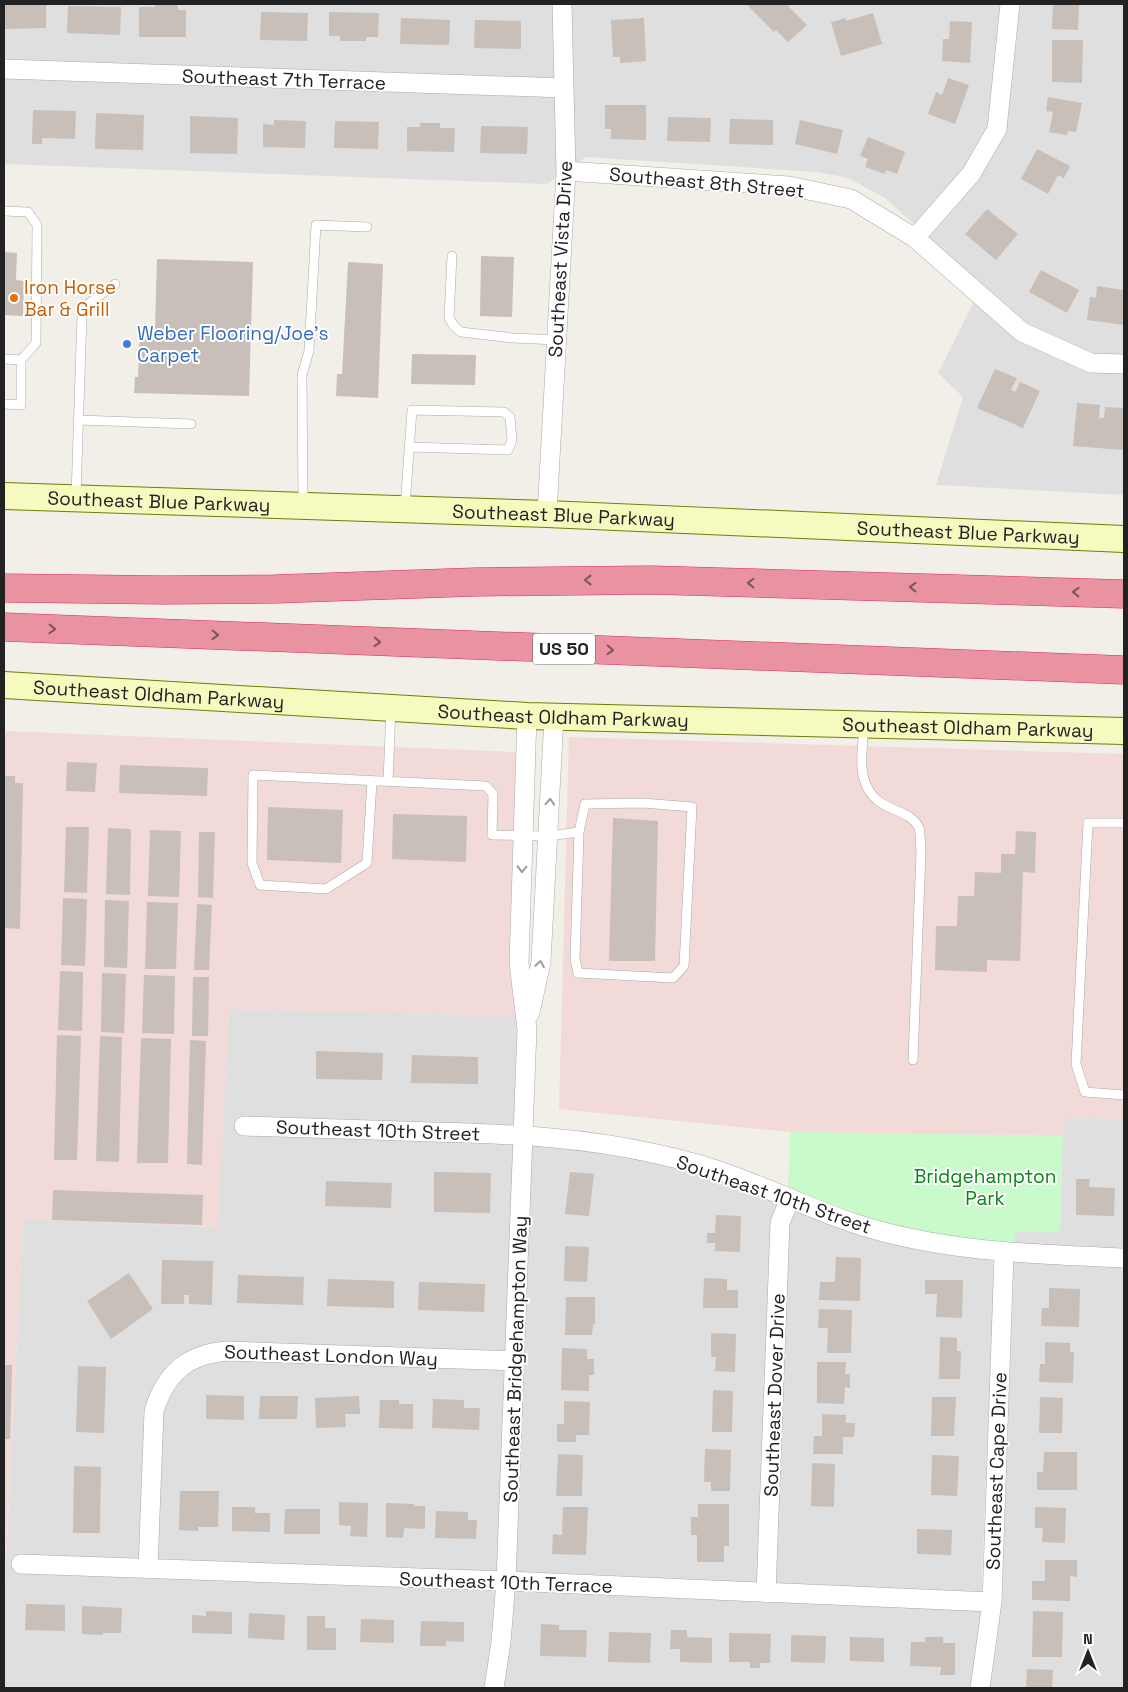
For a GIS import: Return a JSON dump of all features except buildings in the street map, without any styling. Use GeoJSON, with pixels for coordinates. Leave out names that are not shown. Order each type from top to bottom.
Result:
{"type":"FeatureCollection","features":[{"type":"Feature","properties":{"kind":"highway"},"geometry":{"type":"LineString","coordinates":[[4,588],[163,590],[475,582],[651,580],[1124,594]]}},
{"type":"Feature","properties":{"kind":"highway","name":"US 50"},"geometry":{"type":"LineString","coordinates":[[4,627],[1124,670]]}},
{"type":"Feature","properties":{"kind":"street","name":"Southeast Vista Drive"},"geometry":{"type":"LineString","coordinates":[[548,514],[566,171],[562,4]]}},
{"type":"Feature","properties":{"kind":"street"},"geometry":{"type":"LineString","coordinates":[[914,238],[971,174],[997,129],[1010,4]]}},
{"type":"Feature","properties":{"kind":"street","name":"Southeast 7th Terrace"},"geometry":{"type":"LineString","coordinates":[[4,69],[564,88]]}},
{"type":"Feature","properties":{"kind":"street","name":"Southeast 8th Street"},"geometry":{"type":"LineString","coordinates":[[566,171],[789,186],[850,199],[914,238],[1022,332],[1091,363],[1124,364]]}},
{"type":"Feature","properties":{"kind":"street","name":"Southeast Blue Parkway"},"geometry":{"type":"LineString","coordinates":[[4,496],[548,514],[1124,539]]}},
{"type":"Feature","properties":{"kind":"street","name":"Southeast Oldham Parkway"},"geometry":{"type":"LineString","coordinates":[[4,685],[527,716],[1124,731]]}},
{"type":"Feature","properties":{"kind":"street","name":"Southeast Bridgehampton Way"},"geometry":{"type":"LineString","coordinates":[[494,1688],[501,1642],[506,1581],[527,1029],[519,963],[527,716]]}},
{"type":"Feature","properties":{"kind":"street","name":"Southeast Bridgehampton Way"},"geometry":{"type":"LineString","coordinates":[[527,1029],[541,962],[554,717]]}},
{"type":"Feature","properties":{"kind":"street","name":"Southeast 10th Street"},"geometry":{"type":"LineString","coordinates":[[244,1126],[523,1135],[582,1140],[656,1154],[738,1178],[852,1223],[899,1236],[947,1246],[1004,1253],[1124,1258]]}},
{"type":"Feature","properties":{"kind":"street","name":"Southeast Dover Drive"},"geometry":{"type":"LineString","coordinates":[[766,1593],[780,1224],[790,1198]]}},
{"type":"Feature","properties":{"kind":"street","name":"Southeast Cape Drive"},"geometry":{"type":"LineString","coordinates":[[980,1688],[992,1602],[1004,1253]]}},
{"type":"Feature","properties":{"kind":"street","name":"Southeast London Way"},"geometry":{"type":"LineString","coordinates":[[148,1569],[154,1411],[160,1393],[172,1374],[191,1360],[210,1352],[228,1351],[515,1362]]}},
{"type":"Feature","properties":{"kind":"street","name":"Southeast 10th Terrace"},"geometry":{"type":"LineString","coordinates":[[21,1564],[506,1581],[992,1602]]}},
{"type":"Feature","properties":{"kind":"lane"},"geometry":{"type":"LineString","coordinates":[[4,211],[28,212],[37,224],[36,343],[21,360],[21,405],[4,404]]}},
{"type":"Feature","properties":{"kind":"lane"},"geometry":{"type":"LineString","coordinates":[[303,506],[302,375],[309,351],[316,224],[367,228]]}},
{"type":"Feature","properties":{"kind":"lane"},"geometry":{"type":"LineString","coordinates":[[452,256],[449,318],[461,332],[513,338],[557,340]]}},
{"type":"Feature","properties":{"kind":"lane"},"geometry":{"type":"LineString","coordinates":[[76,499],[82,315],[88,304],[115,284]]}},
{"type":"Feature","properties":{"kind":"lane"},"geometry":{"type":"LineString","coordinates":[[4,359],[21,360]]}},
{"type":"Feature","properties":{"kind":"lane"},"geometry":{"type":"LineString","coordinates":[[405,510],[409,447],[412,410],[504,412],[510,418],[512,440],[508,450],[409,447]]}},
{"type":"Feature","properties":{"kind":"lane"},"geometry":{"type":"LineString","coordinates":[[79,420],[191,424]]}},
{"type":"Feature","properties":{"kind":"lane"},"geometry":{"type":"LineString","coordinates":[[388,781],[391,708]]}},
{"type":"Feature","properties":{"kind":"lane"},"geometry":{"type":"LineString","coordinates":[[864,725],[862,771],[864,782],[871,795],[882,805],[911,818],[919,829],[921,852],[913,1060]]}},
{"type":"Feature","properties":{"kind":"lane"},"geometry":{"type":"LineString","coordinates":[[372,781],[367,864],[326,889],[260,885],[252,863],[253,775],[486,786],[493,794],[492,835],[548,836],[579,832]]}},
{"type":"Feature","properties":{"kind":"lane"},"geometry":{"type":"LineString","coordinates":[[643,803],[692,807],[684,966],[674,978],[578,973],[575,959],[579,832],[586,804],[643,803]]}},
{"type":"Feature","properties":{"kind":"lane"},"geometry":{"type":"LineString","coordinates":[[1124,823],[1088,823],[1076,1064],[1085,1092],[1124,1095]]}},
{"type":"Feature","properties":{"kind":"shaded area"},"geometry":{"type":"Polygon","coordinates":[[[4,4],[1124,4],[1124,495],[936,485],[963,397],[938,373],[982,285],[885,198],[848,178],[817,172],[586,157],[547,184],[4,164],[4,4]]]}},
{"type":"Feature","properties":{"kind":"shaded area"},"geometry":{"type":"Polygon","coordinates":[[[4,731],[516,752],[509,965],[517,1016],[229,1009],[218,1227],[23,1219],[4,1601],[4,731]]]}},
{"type":"Feature","properties":{"kind":"shaded area"},"geometry":{"type":"Polygon","coordinates":[[[569,737],[1124,754],[1124,1119],[1063,1117],[1063,1136],[790,1132],[559,1109],[569,737]]]}},
{"type":"Feature","properties":{"kind":"shaded area"},"geometry":{"type":"Polygon","coordinates":[[[229,1009],[517,1016],[514,1130],[617,1142],[992,1259],[994,1277],[979,1652],[973,1688],[4,1688],[4,1601],[23,1219],[217,1227],[229,1009]]]}},
{"type":"Feature","properties":{"kind":"shaded area"},"geometry":{"type":"Polygon","coordinates":[[[1063,1117],[1124,1119],[1124,1688],[990,1688],[1002,1595],[1015,1231],[1060,1232],[1063,1117]]]}},
{"type":"Feature","properties":{"kind":"green space","name":"Bridgehampton Park"},"geometry":{"type":"Polygon","coordinates":[[[790,1132],[1063,1136],[1060,1233],[1015,1231],[1015,1241],[970,1240],[883,1222],[788,1188],[790,1132]]]}},
{"type":"Feature","properties":{"kind":"place","name":"Iron Horse Bar & Grill"},"geometry":{"type":"Point","coordinates":[14,298]}},
{"type":"Feature","properties":{"kind":"place","name":"Weber Flooring/Joe's Carpet"},"geometry":{"type":"Point","coordinates":[127,344]}}]}
